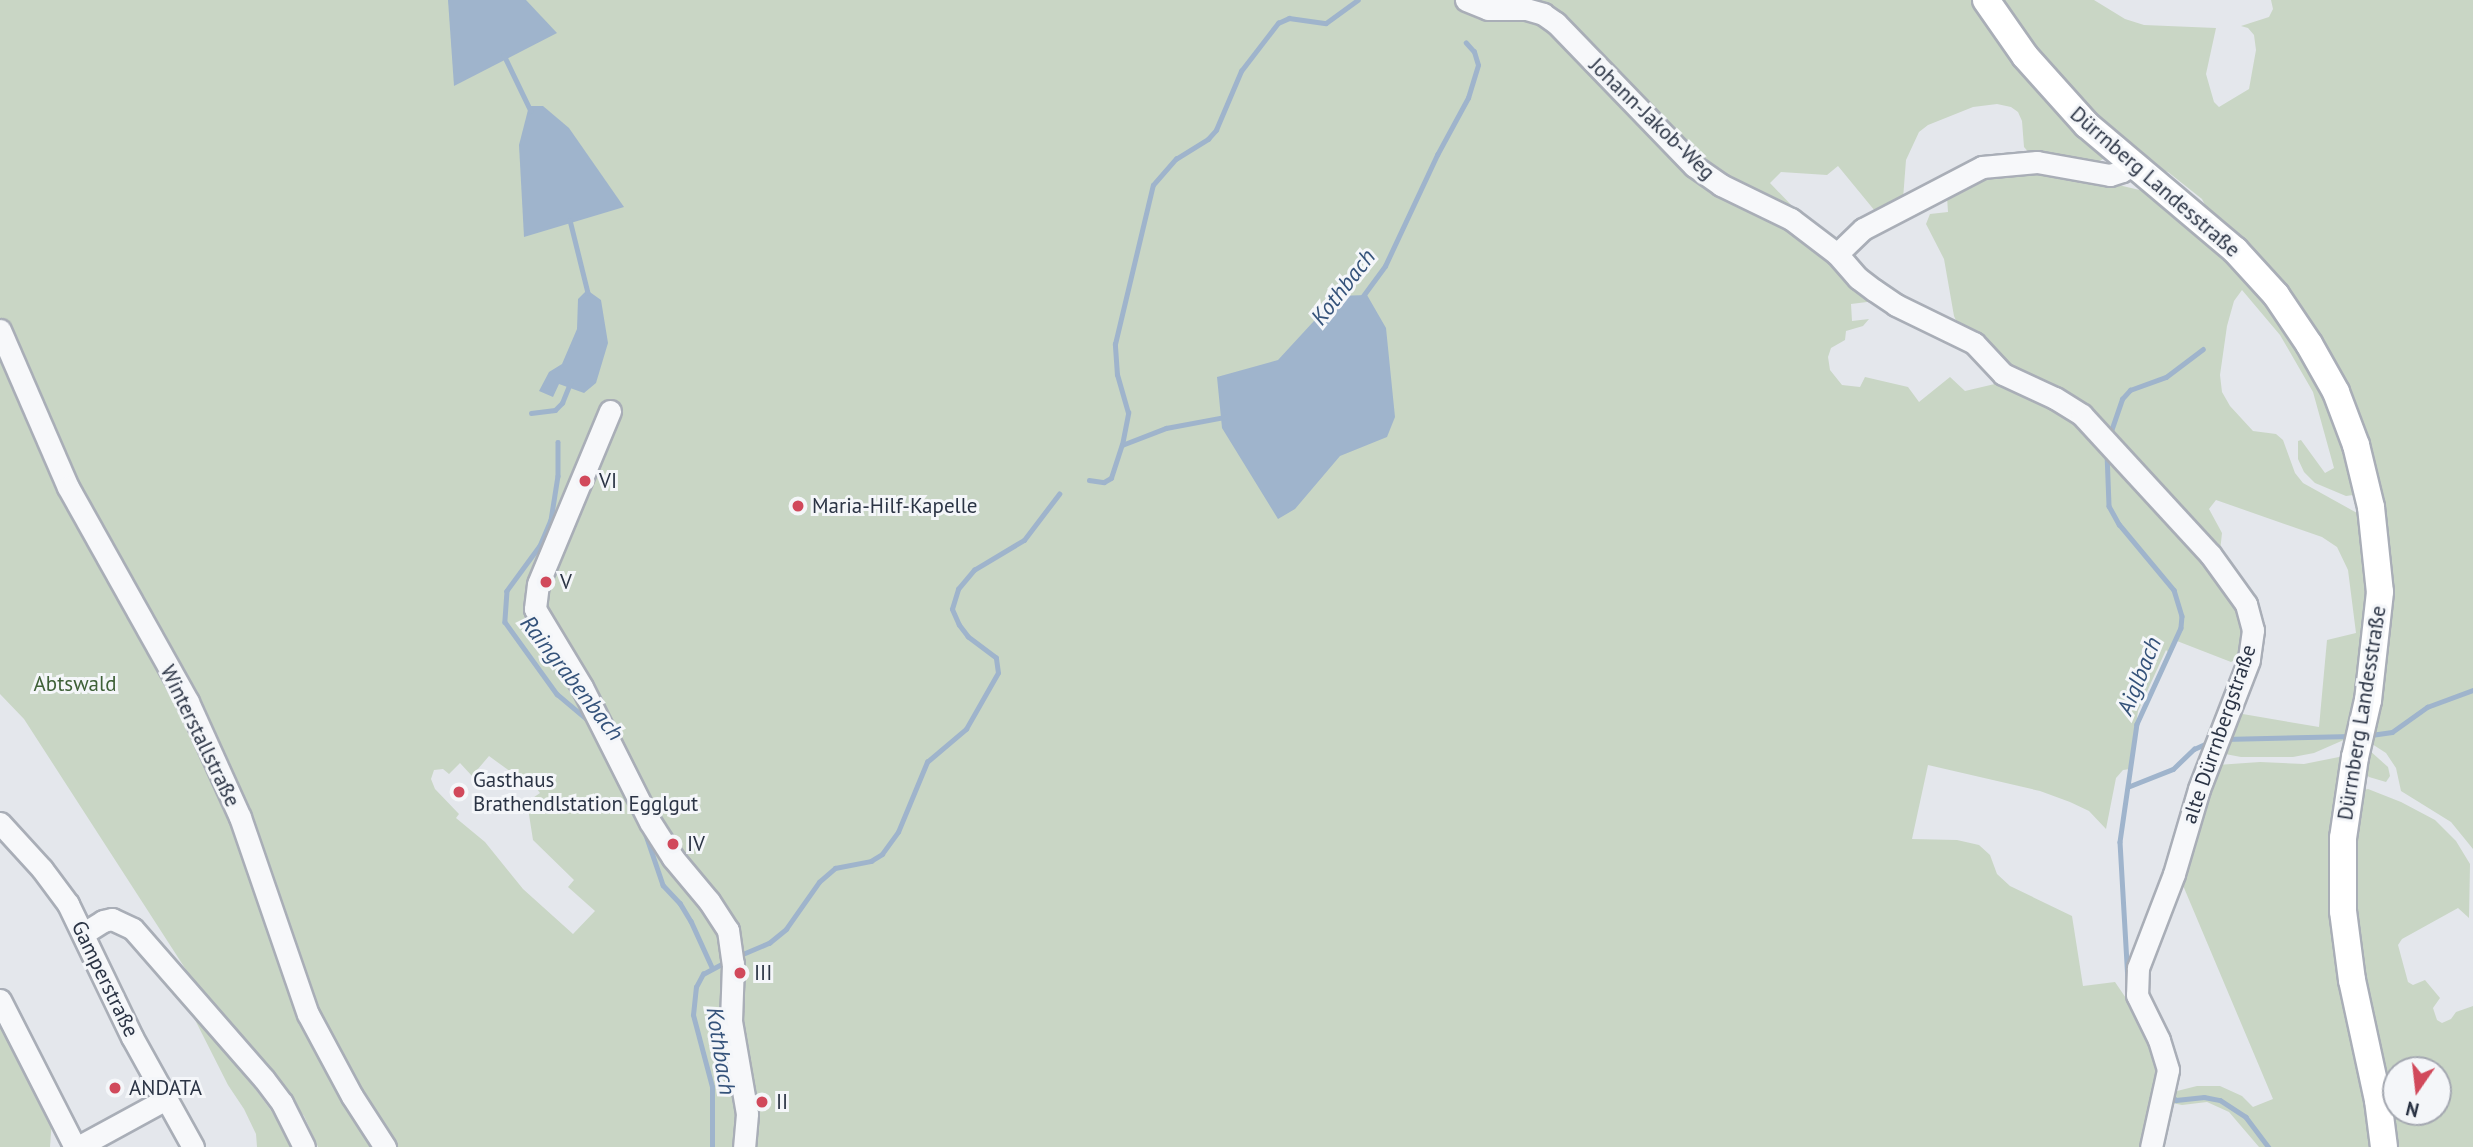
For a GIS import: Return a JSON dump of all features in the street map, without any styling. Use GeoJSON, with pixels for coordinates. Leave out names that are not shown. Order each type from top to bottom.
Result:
{"type":"FeatureCollection","features":[{"type":"Feature","properties":{"kind":"main road","name":"Dürrnberg Landesstraße"},"geometry":{"type":"LineString","coordinates":[[1986,0],[2025,56],[2056,93],[2130,164],[2235,250],[2256,271],[2309,344],[2336,392],[2356,445],[2376,538],[2380,592],[2377,643],[2343,838],[2343,911],[2352,980],[2378,1100],[2384,1147]]}},
{"type":"Feature","properties":{"kind":"street","name":"Johann-Jakob-Weg"},"geometry":{"type":"LineString","coordinates":[[1466,0],[1488,9],[1526,9],[1543,14],[1556,23],[1694,166],[1721,185],[1791,219],[1837,254],[1858,278],[1884,296],[1973,343]]}},
{"type":"Feature","properties":{"kind":"street"},"geometry":{"type":"LineString","coordinates":[[1837,254],[1863,229],[1982,167],[2020,161],[2110,175],[2122,172],[2130,164]]}},
{"type":"Feature","properties":{"kind":"street","name":"Winterstallstraße"},"geometry":{"type":"LineString","coordinates":[[0,330],[68,487],[188,702],[240,817],[308,1014],[352,1096],[385,1147]]}},
{"type":"Feature","properties":{"kind":"street","name":"alte Dürrnbergstraße"},"geometry":{"type":"LineString","coordinates":[[1973,343],[2003,374],[2055,398],[2091,423],[2230,576],[2246,604],[2253,630],[2249,660],[2199,789],[2174,874],[2138,962],[2136,976],[2141,1006],[2168,1063],[2151,1147]]}},
{"type":"Feature","properties":{"kind":"street"},"geometry":{"type":"LineString","coordinates":[[610,411],[538,584],[535,609],[596,712],[650,822],[677,864],[719,916],[731,942],[731,1021],[747,1114],[744,1147]]}},
{"type":"Feature","properties":{"kind":"street","name":"Gamperstraße"},"geometry":{"type":"LineString","coordinates":[[0,823],[42,869],[68,904],[193,1147]]}},
{"type":"Feature","properties":{"kind":"street"},"geometry":{"type":"LineString","coordinates":[[84,933],[103,921],[112,919],[133,929],[264,1079],[282,1103],[304,1147]]}},
{"type":"Feature","properties":{"kind":"street"},"geometry":{"type":"LineString","coordinates":[[0,1000],[77,1147],[166,1099]]}},
{"type":"Feature","properties":{"kind":"green space","name":"Abtswald"},"geometry":{"type":"Polygon","coordinates":[[[0,0],[1976,0],[2001,39],[2044,92],[2100,148],[2103,159],[2093,165],[2031,155],[2024,147],[2022,121],[2018,112],[2011,107],[1997,104],[1973,107],[1928,125],[1919,132],[1906,160],[1903,199],[1875,211],[1838,166],[1827,175],[1781,172],[1770,183],[1819,234],[1788,212],[1722,179],[1700,164],[1547,5],[1535,9],[1527,16],[1558,33],[1668,147],[1704,179],[1770,213],[1816,242],[1869,293],[1867,302],[1851,304],[1852,321],[1869,319],[1863,326],[1846,331],[1845,340],[1831,348],[1828,357],[1830,370],[1842,385],[1860,387],[1865,377],[1908,387],[1919,402],[1950,377],[1965,391],[1999,383],[2006,369],[1959,327],[1954,316],[1944,259],[1926,224],[1930,214],[1948,212],[1947,197],[1951,190],[1995,170],[2027,166],[2148,192],[2223,250],[2262,291],[2324,385],[2358,482],[2353,495],[2346,496],[2315,483],[2304,472],[2298,459],[2298,441],[2301,440],[2325,473],[2334,468],[2313,392],[2280,335],[2242,290],[2234,301],[2227,326],[2220,375],[2222,392],[2230,406],[2253,431],[2276,434],[2283,440],[2295,473],[2303,483],[2357,513],[2366,527],[2371,592],[2370,625],[2359,689],[2346,739],[2314,753],[2293,757],[2241,757],[2220,753],[2231,712],[2319,727],[2327,640],[2356,633],[2348,570],[2337,547],[2322,537],[2216,500],[2209,509],[2222,533],[2218,570],[2247,619],[2242,656],[2231,662],[2177,641],[2171,655],[2166,650],[2138,711],[2130,769],[2123,770],[2116,778],[2106,829],[2089,811],[2040,791],[1928,765],[1912,839],[1957,840],[1979,845],[1990,855],[1997,874],[2010,886],[2072,916],[2083,986],[2115,982],[2147,1029],[2160,1058],[2162,1072],[2144,1147],[318,1147],[304,1116],[201,993],[24,719],[0,694],[0,0]],[[489,756],[472,776],[460,763],[449,774],[443,769],[434,770],[431,779],[435,789],[459,814],[456,818],[485,842],[523,889],[573,934],[595,911],[568,887],[574,880],[533,840],[527,802],[540,793],[533,784],[530,786],[489,756]]]}},
{"type":"Feature","properties":{"kind":"green space"},"geometry":{"type":"Polygon","coordinates":[[[1994,0],[2094,0],[2125,19],[2144,25],[2216,28],[2206,74],[2214,102],[2219,107],[2249,89],[2256,50],[2254,35],[2248,28],[2241,26],[2269,17],[2273,9],[2271,0],[2473,0],[2473,849],[2451,822],[2401,791],[2396,768],[2386,753],[2372,744],[2389,606],[2353,406],[2213,221],[2202,199],[2168,172],[2147,167],[2065,93],[1994,0]]]}},
{"type":"Feature","properties":{"kind":"green space"},"geometry":{"type":"Polygon","coordinates":[[[2369,750],[2388,767],[2390,776],[2386,782],[2369,777],[2364,772],[2369,750]]]}},
{"type":"Feature","properties":{"kind":"green space"},"geometry":{"type":"Polygon","coordinates":[[[2344,756],[2337,816],[2376,1147],[2259,1147],[2229,1112],[2207,1102],[2182,1105],[2167,1102],[2173,1092],[2197,1086],[2220,1086],[2242,1096],[2253,1107],[2273,1099],[2179,876],[2217,765],[2260,762],[2304,764],[2344,756]]]}},
{"type":"Feature","properties":{"kind":"green space"},"geometry":{"type":"Polygon","coordinates":[[[2368,789],[2435,820],[2456,841],[2470,864],[2469,918],[2458,908],[2402,939],[2398,945],[2408,982],[2413,985],[2425,980],[2440,998],[2433,1008],[2437,1020],[2442,1023],[2451,1019],[2456,1012],[2473,1006],[2473,1147],[2393,1147],[2389,1126],[2452,1126],[2452,1056],[2382,1056],[2382,1089],[2367,1009],[2351,896],[2357,792],[2368,789]]]}},
{"type":"Feature","properties":{"kind":"green space"},"geometry":{"type":"Polygon","coordinates":[[[187,1004],[281,1124],[291,1147],[257,1147],[256,1134],[244,1109],[228,1085],[187,1004]]]}},
{"type":"Feature","properties":{"kind":"green space"},"geometry":{"type":"Polygon","coordinates":[[[0,1020],[52,1119],[50,1147],[0,1147],[0,1020]]]}},
{"type":"Feature","properties":{"kind":"water"},"geometry":{"type":"Polygon","coordinates":[[[448,0],[526,0],[557,33],[454,86],[448,0]]]}},
{"type":"Feature","properties":{"kind":"water"},"geometry":{"type":"Polygon","coordinates":[[[529,106],[543,106],[569,128],[624,207],[524,237],[519,145],[529,106]]]}},
{"type":"Feature","properties":{"kind":"water"},"geometry":{"type":"Polygon","coordinates":[[[587,290],[601,300],[608,343],[596,383],[584,393],[559,384],[553,397],[539,391],[549,372],[562,364],[577,329],[578,299],[587,290]]]}},
{"type":"Feature","properties":{"kind":"water"},"geometry":{"type":"Polygon","coordinates":[[[1367,295],[1386,328],[1395,417],[1387,437],[1340,456],[1295,509],[1278,519],[1222,428],[1217,377],[1278,360],[1337,296],[1367,295]]]}},
{"type":"Feature","properties":{"kind":"waterway","name":"Kothbach"},"geometry":{"type":"LineString","coordinates":[[1089,480],[1104,482],[1111,478],[1122,445],[1128,413],[1117,375],[1115,344],[1153,185],[1176,159],[1208,139],[1216,130],[1241,71],[1278,23],[1289,18],[1326,23],[1358,0]]}},
{"type":"Feature","properties":{"kind":"waterway","name":"Kothbach"},"geometry":{"type":"LineString","coordinates":[[1360,300],[1385,266],[1437,155],[1468,98],[1478,65],[1474,52],[1466,43]]}},
{"type":"Feature","properties":{"kind":"waterway","name":"Raingrabenbach"},"geometry":{"type":"LineString","coordinates":[[504,55],[531,111]]}},
{"type":"Feature","properties":{"kind":"waterway","name":"Raingrabenbach"},"geometry":{"type":"LineString","coordinates":[[570,220],[588,293]]}},
{"type":"Feature","properties":{"kind":"waterway","name":"Aiglbach"},"geometry":{"type":"LineString","coordinates":[[2110,434],[2122,399],[2130,390],[2166,377],[2203,349]]}},
{"type":"Feature","properties":{"kind":"waterway"},"geometry":{"type":"LineString","coordinates":[[531,413],[555,410],[562,403],[570,383]]}},
{"type":"Feature","properties":{"kind":"waterway","name":"Kothbach"},"geometry":{"type":"LineString","coordinates":[[1122,445],[1166,428],[1225,417]]}},
{"type":"Feature","properties":{"kind":"waterway","name":"Raingrabenbach"},"geometry":{"type":"LineString","coordinates":[[558,442],[558,476],[551,520],[540,546],[507,591],[505,622],[557,694],[587,719]]}},
{"type":"Feature","properties":{"kind":"waterway","name":"Aiglbach"},"geometry":{"type":"LineString","coordinates":[[2107,453],[2109,506],[2119,524],[2174,590],[2182,616],[2181,628],[2137,724],[2120,842],[2128,979]]}},
{"type":"Feature","properties":{"kind":"waterway","name":"Kothbach"},"geometry":{"type":"LineString","coordinates":[[738,956],[769,943],[786,929],[819,882],[835,868],[871,861],[882,854],[898,832],[927,762],[966,729],[998,673],[996,658],[968,637],[959,625],[952,609],[958,589],[974,570],[1024,540],[1059,494]]}},
{"type":"Feature","properties":{"kind":"waterway"},"geometry":{"type":"LineString","coordinates":[[2371,735],[2392,732],[2427,707],[2473,690]]}},
{"type":"Feature","properties":{"kind":"waterway"},"geometry":{"type":"LineString","coordinates":[[2224,739],[2351,736]]}},
{"type":"Feature","properties":{"kind":"waterway"},"geometry":{"type":"LineString","coordinates":[[2130,786],[2173,769],[2194,749],[2212,741]]}},
{"type":"Feature","properties":{"kind":"waterway","name":"Raingrabenbach"},"geometry":{"type":"LineString","coordinates":[[645,832],[663,885],[680,903],[691,921],[712,967]]}},
{"type":"Feature","properties":{"kind":"waterway","name":"Kothbach"},"geometry":{"type":"LineString","coordinates":[[712,1147],[712,1087],[693,1015],[696,987],[703,974],[727,961]]}},
{"type":"Feature","properties":{"kind":"waterway","name":"Aiglbach"},"geometry":{"type":"LineString","coordinates":[[2171,1095],[2176,1100],[2204,1097],[2220,1100],[2246,1117],[2269,1147]]}},
{"type":"Feature","properties":{"kind":"place","name":"VI"},"geometry":{"type":"Point","coordinates":[585,481]}},
{"type":"Feature","properties":{"kind":"place","name":"Maria-Hilf-Kapelle"},"geometry":{"type":"Point","coordinates":[798,506]}},
{"type":"Feature","properties":{"kind":"place","name":"V"},"geometry":{"type":"Point","coordinates":[546,582]}},
{"type":"Feature","properties":{"kind":"place","name":"Gasthaus Brathendlstation Egglgut"},"geometry":{"type":"Point","coordinates":[459,792]}},
{"type":"Feature","properties":{"kind":"place","name":"IV"},"geometry":{"type":"Point","coordinates":[673,844]}},
{"type":"Feature","properties":{"kind":"place","name":"III"},"geometry":{"type":"Point","coordinates":[740,973]}},
{"type":"Feature","properties":{"kind":"place","name":"ANDATA"},"geometry":{"type":"Point","coordinates":[115,1088]}},
{"type":"Feature","properties":{"kind":"place","name":"II"},"geometry":{"type":"Point","coordinates":[762,1102]}}]}
